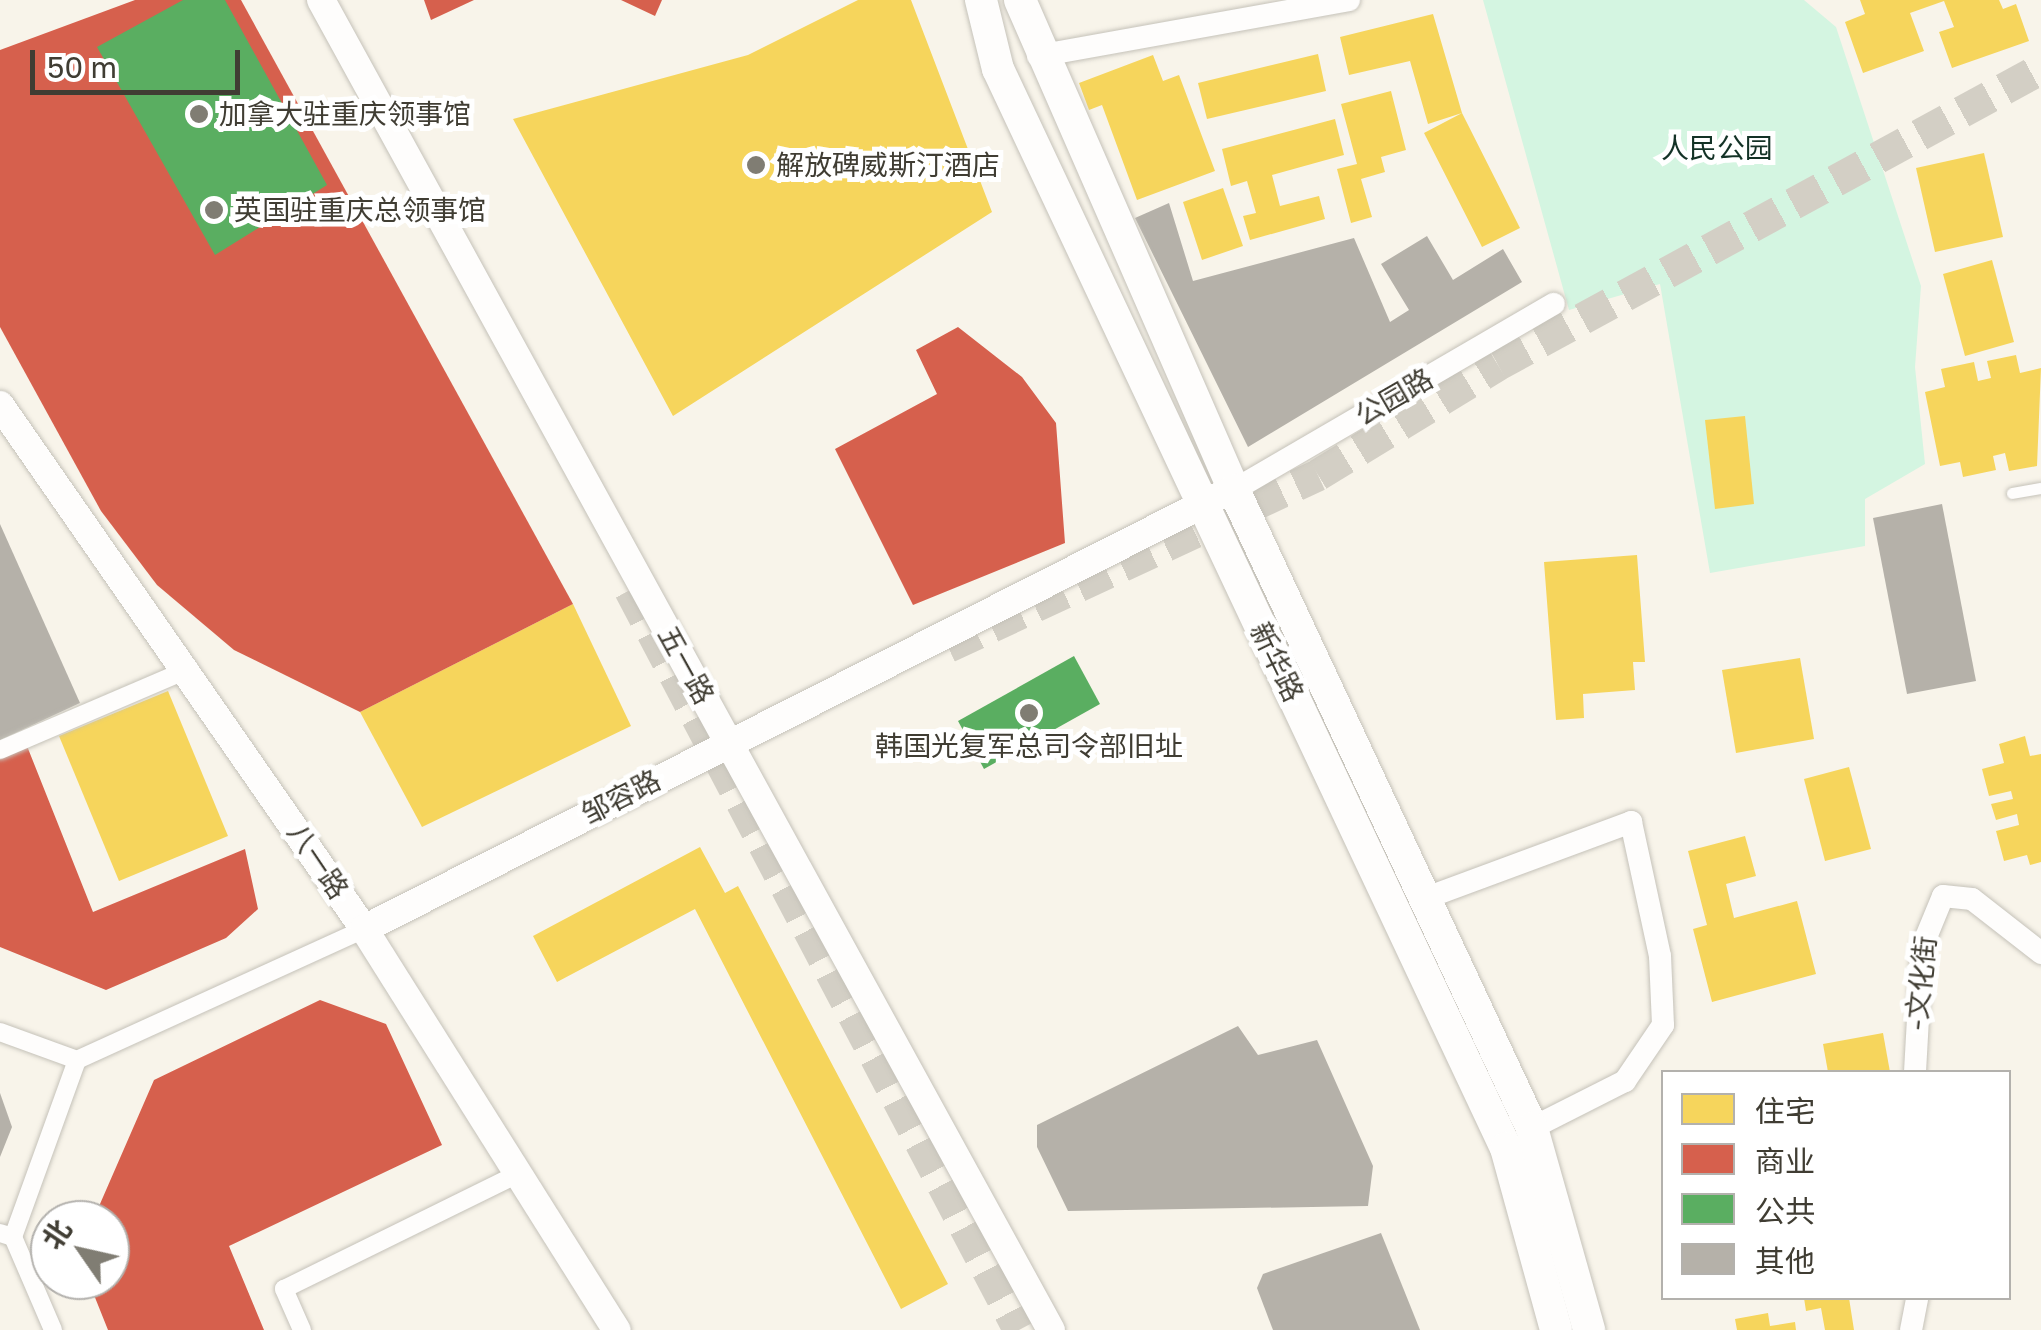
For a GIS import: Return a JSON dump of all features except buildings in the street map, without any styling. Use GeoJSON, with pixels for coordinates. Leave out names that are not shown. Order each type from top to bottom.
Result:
{"type":"FeatureCollection","features":[{"type":"Feature","properties":{"kind":"main road","name":"新华路"},"geometry":{"type":"LineString","coordinates":[[981,0],[998,69],[1506,1148],[1556,1330]]}},
{"type":"Feature","properties":{"kind":"main road","name":"新华路"},"geometry":{"type":"LineString","coordinates":[[1020,0],[1038,56],[1234,490],[1532,1128],[1588,1330]]}},
{"type":"Feature","properties":{"kind":"street","name":"五一路"},"geometry":{"type":"LineString","coordinates":[[321,0],[1050,1330]]}},
{"type":"Feature","properties":{"kind":"street"},"geometry":{"type":"LineString","coordinates":[[1038,56],[1349,0]]}},
{"type":"Feature","properties":{"kind":"street","name":"公园路"},"geometry":{"type":"LineString","coordinates":[[1234,490],[1554,304]]}},
{"type":"Feature","properties":{"kind":"street","name":"八一路"},"geometry":{"type":"LineString","coordinates":[[0,406],[190,669],[364,930],[617,1330]]}},
{"type":"Feature","properties":{"kind":"street","name":"邹容路"},"geometry":{"type":"LineString","coordinates":[[77,1060],[364,930],[1200,503],[1234,490]]}},
{"type":"Feature","properties":{"kind":"street"},"geometry":{"type":"LineString","coordinates":[[0,750],[190,669]]}},
{"type":"Feature","properties":{"kind":"street"},"geometry":{"type":"LineString","coordinates":[[1426,898],[1631,822],[1660,956],[1663,1025],[1625,1081],[1532,1128]]}},
{"type":"Feature","properties":{"kind":"street","name":"-文化街"},"geometry":{"type":"LineString","coordinates":[[1915,1070],[1922,946],[1944,896],[1972,899],[2041,953]]}},
{"type":"Feature","properties":{"kind":"street"},"geometry":{"type":"LineString","coordinates":[[0,1032],[77,1060],[7,1235],[53,1330]]}},
{"type":"Feature","properties":{"kind":"street"},"geometry":{"type":"LineString","coordinates":[[302,1330],[284,1289],[520,1174]]}},
{"type":"Feature","properties":{"kind":"street"},"geometry":{"type":"LineString","coordinates":[[1911,1330],[1917,1300]]}},
{"type":"Feature","properties":{"kind":"lane"},"geometry":{"type":"LineString","coordinates":[[2012,494],[2041,488]]}},
{"type":"Feature","properties":{"kind":"green space","name":"人民公园"},"geometry":{"type":"Polygon","coordinates":[[[1483,0],[1804,0],[1836,27],[1921,286],[1915,367],[1925,464],[1865,499],[1865,546],[1710,573],[1660,284],[1569,310],[1483,0]]]}},
{"type":"Feature","properties":{"kind":"tunnel"},"geometry":{"type":"LineString","coordinates":[[948,647],[1318,475],[1498,365],[2041,69]]}},
{"type":"Feature","properties":{"kind":"tunnel"},"geometry":{"type":"LineString","coordinates":[[630,590],[1019,1330]]}},
{"type":"Feature","properties":{"kind":"place","name":"加拿大驻重庆领事馆"},"geometry":{"type":"Point","coordinates":[199,114]}},
{"type":"Feature","properties":{"kind":"place","name":"解放碑威斯汀酒店"},"geometry":{"type":"Point","coordinates":[756,165]}},
{"type":"Feature","properties":{"kind":"place","name":"英国驻重庆总领事馆"},"geometry":{"type":"Point","coordinates":[214,210]}},
{"type":"Feature","properties":{"kind":"place","name":"韩国光复军总司令部旧址"},"geometry":{"type":"Point","coordinates":[1029,713]}}]}
